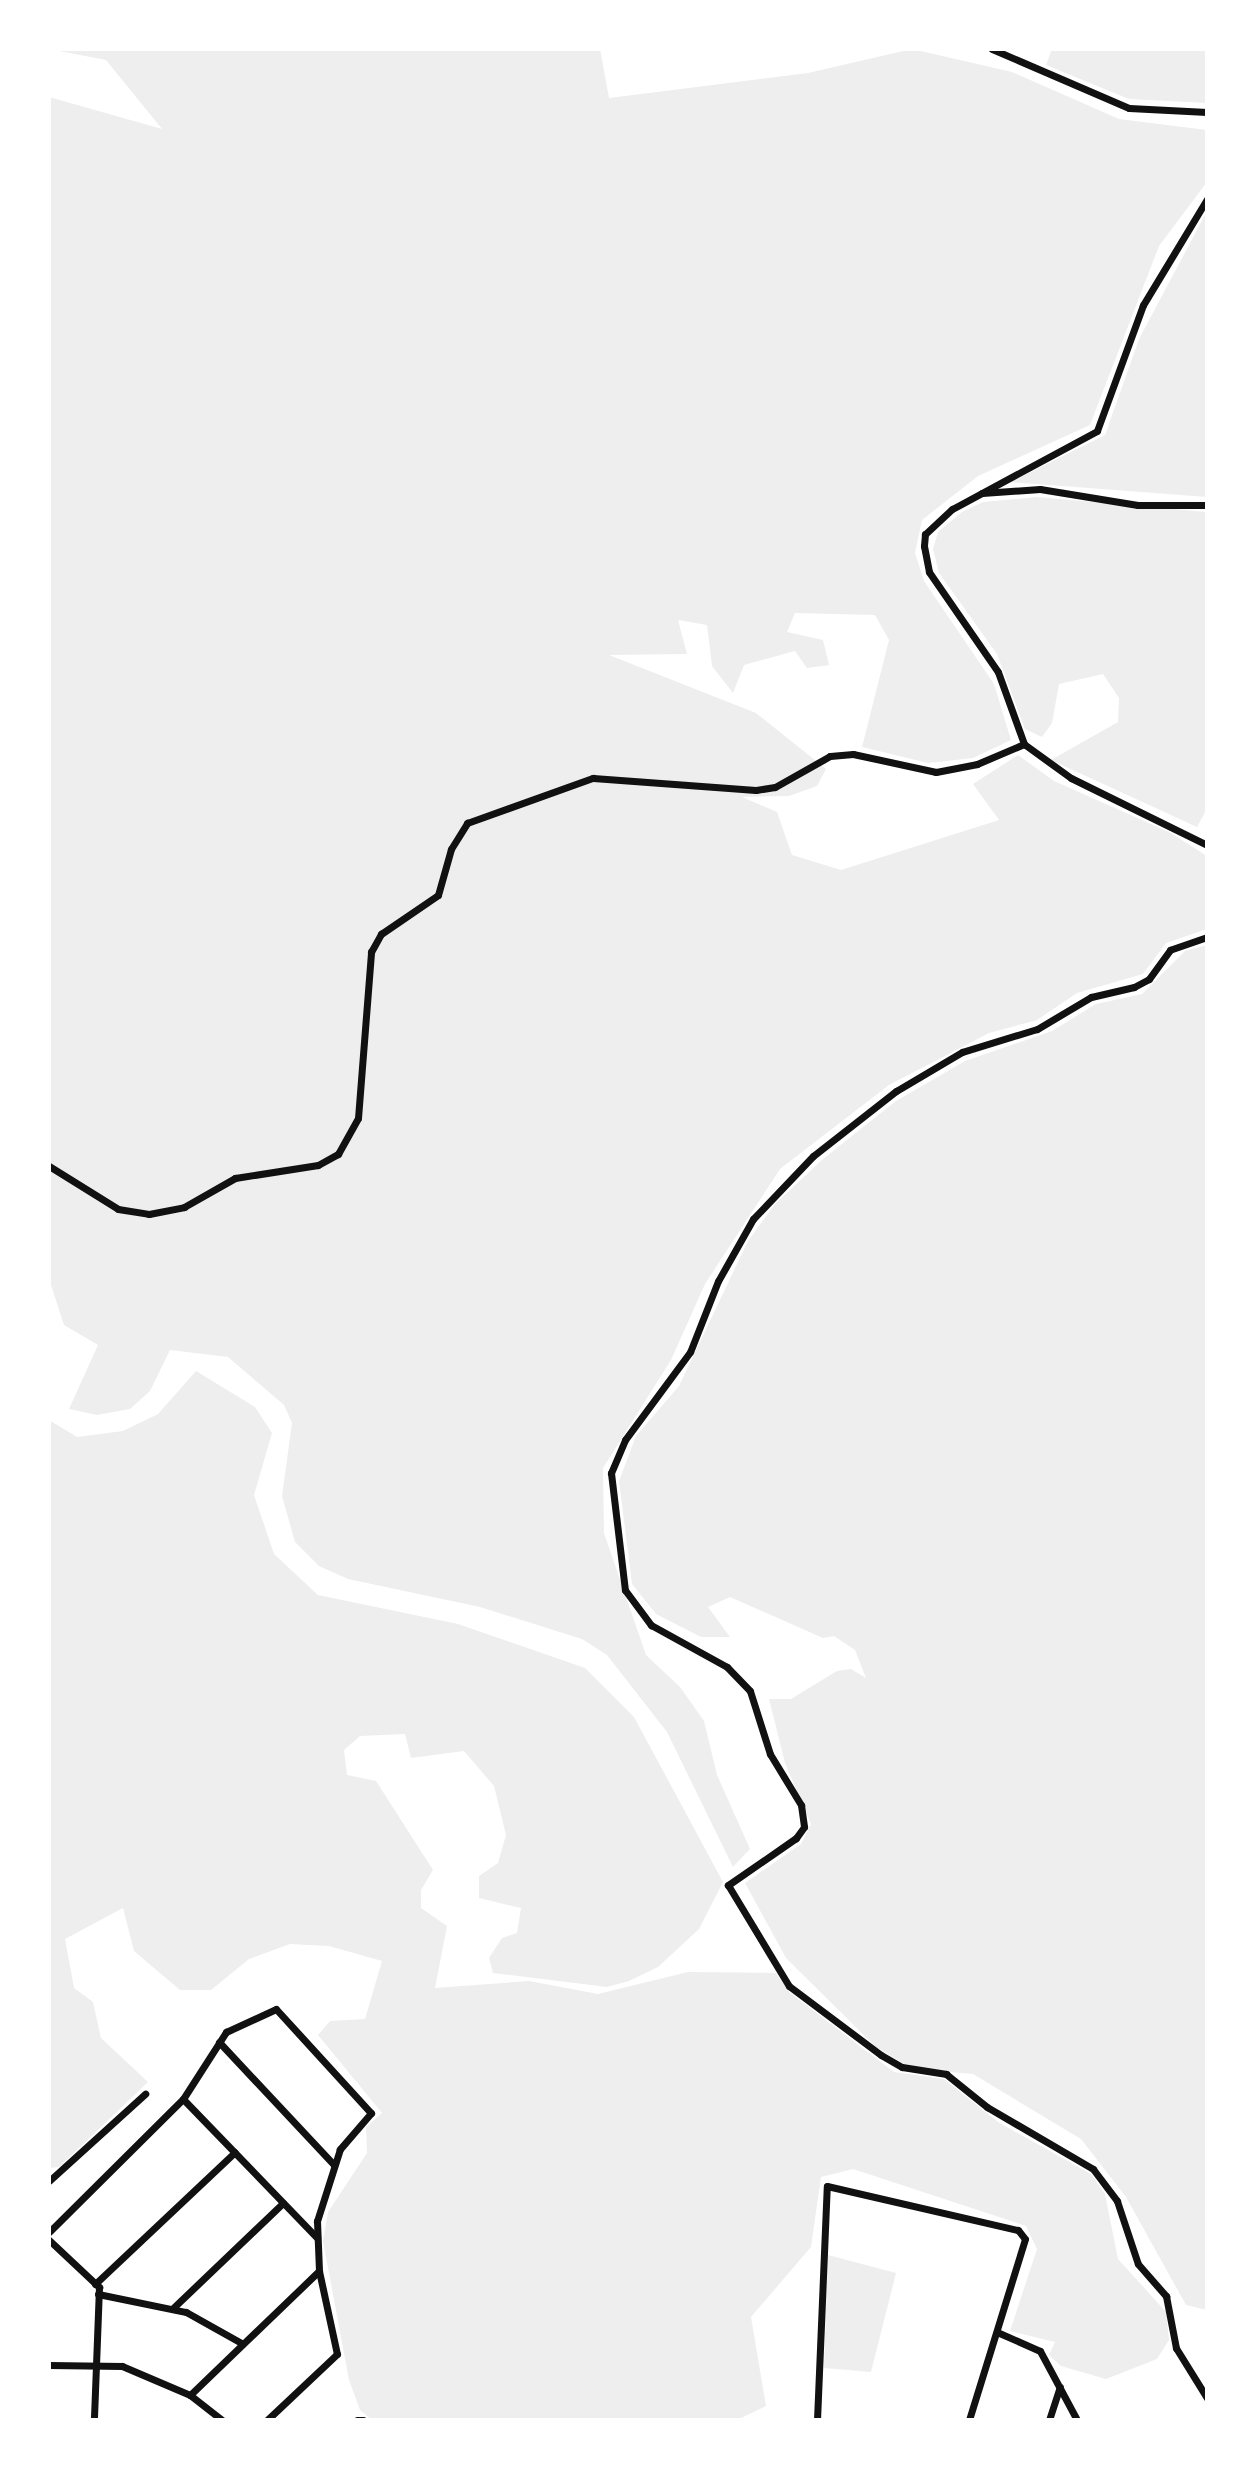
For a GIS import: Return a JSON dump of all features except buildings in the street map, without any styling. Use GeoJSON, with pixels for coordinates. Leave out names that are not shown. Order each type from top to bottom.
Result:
{"type":"FeatureCollection","features":[{"type":"Feature","properties":{"kind":"street"},"geometry":{"type":"LineString","coordinates":[[992,49],[1129,108],[1207,111]]}},
{"type":"Feature","properties":{"kind":"street"},"geometry":{"type":"LineString","coordinates":[[1207,199],[1143,306],[1097,431],[982,493],[932,526],[924,546],[929,572],[998,673],[1024,744],[1071,778],[1207,845]]}},
{"type":"Feature","properties":{"kind":"street"},"geometry":{"type":"LineString","coordinates":[[982,493],[1040,489],[1138,505],[1207,505]]}},
{"type":"Feature","properties":{"kind":"street"},"geometry":{"type":"LineString","coordinates":[[49,1166],[118,1209],[149,1214],[184,1207],[235,1178],[318,1165],[338,1153],[358,1118],[371,952],[381,934],[438,895],[451,849],[467,823],[593,778],[756,790],[775,787],[830,756],[853,754],[936,772],[976,764],[1024,744]]}},
{"type":"Feature","properties":{"kind":"street"},"geometry":{"type":"LineString","coordinates":[[1207,937],[1170,950],[1149,979],[1134,988],[1091,997],[1037,1029],[962,1052],[896,1091],[813,1156],[753,1219],[718,1281],[691,1352],[625,1440],[611,1473],[625,1590],[651,1625],[726,1667],[750,1691],[770,1754],[801,1805],[804,1827],[796,1838],[728,1885],[789,1986],[881,2055],[902,2067],[946,2074],[1005,2119],[1093,2169],[1116,2201],[1138,2264],[1166,2296],[1176,2347],[1207,2398]]}},
{"type":"Feature","properties":{"kind":"street"},"geometry":{"type":"LineString","coordinates":[[49,2232],[183,2098],[226,2032],[276,2009],[371,2113],[334,2165],[320,2203],[317,2238],[319,2271],[337,2354],[267,2420]]}},
{"type":"Feature","properties":{"kind":"street"},"geometry":{"type":"LineString","coordinates":[[219,2042],[334,2165]]}},
{"type":"Feature","properties":{"kind":"street"},"geometry":{"type":"LineString","coordinates":[[49,2181],[145,2094]]}},
{"type":"Feature","properties":{"kind":"street"},"geometry":{"type":"LineString","coordinates":[[183,2098],[317,2238]]}},
{"type":"Feature","properties":{"kind":"street"},"geometry":{"type":"LineString","coordinates":[[95,2284],[235,2152]]}},
{"type":"Feature","properties":{"kind":"street"},"geometry":{"type":"LineString","coordinates":[[817,2420],[827,2186],[1018,2230],[1024,2245],[970,2420]]}},
{"type":"Feature","properties":{"kind":"street"},"geometry":{"type":"LineString","coordinates":[[173,2308],[283,2203]]}},
{"type":"Feature","properties":{"kind":"street"},"geometry":{"type":"LineString","coordinates":[[49,2240],[95,2284],[98,2294],[94,2420]]}},
{"type":"Feature","properties":{"kind":"street"},"geometry":{"type":"LineString","coordinates":[[190,2395],[319,2271]]}},
{"type":"Feature","properties":{"kind":"street"},"geometry":{"type":"LineString","coordinates":[[98,2294],[173,2308],[243,2344]]}},
{"type":"Feature","properties":{"kind":"street"},"geometry":{"type":"LineString","coordinates":[[997,2332],[1035,2347],[1077,2420]]}},
{"type":"Feature","properties":{"kind":"street"},"geometry":{"type":"LineString","coordinates":[[49,2365],[96,2363],[122,2366],[190,2395],[222,2420]]}},
{"type":"Feature","properties":{"kind":"street"},"geometry":{"type":"LineString","coordinates":[[1049,2420],[1060,2387]]}},
{"type":"Feature","properties":{"kind":"street"},"geometry":{"type":"LineString","coordinates":[[357,2420],[363,2420]]}},
{"type":"Feature","properties":{"kind":"shaded area"},"geometry":{"type":"Polygon","coordinates":[[[49,49],[600,49],[609,98],[808,73],[912,49],[1012,72],[1119,119],[1207,130],[1207,182],[1159,246],[1090,425],[978,476],[922,520],[915,553],[924,581],[994,684],[1011,740],[973,758],[928,763],[862,747],[889,640],[875,615],[795,613],[787,632],[823,640],[829,665],[807,668],[795,651],[744,665],[733,693],[712,666],[707,625],[678,620],[687,654],[609,655],[756,713],[826,769],[817,786],[789,796],[742,797],[777,812],[792,855],[841,870],[999,820],[973,784],[1018,755],[1054,781],[1169,832],[1207,856],[1207,929],[1166,943],[1143,974],[1077,993],[1037,1020],[989,1033],[889,1085],[780,1169],[705,1284],[671,1360],[603,1468],[604,1533],[646,1655],[680,1687],[704,1721],[717,1775],[750,1849],[733,1867],[667,1732],[607,1655],[582,1639],[480,1607],[348,1579],[319,1566],[295,1542],[282,1496],[292,1423],[284,1405],[228,1357],[170,1350],[150,1391],[130,1409],[97,1415],[69,1409],[98,1345],[64,1325],[49,1279],[49,97],[162,129],[106,60],[49,49]]]}},
{"type":"Feature","properties":{"kind":"shaded area"},"geometry":{"type":"Polygon","coordinates":[[[1052,49],[1207,49],[1207,103],[1129,99],[1046,65],[1052,49]]]}},
{"type":"Feature","properties":{"kind":"shaded area"},"geometry":{"type":"Polygon","coordinates":[[[1207,211],[1207,497],[1011,482],[1105,435],[1139,339],[1207,211]]]}},
{"type":"Feature","properties":{"kind":"shaded area"},"geometry":{"type":"Polygon","coordinates":[[[1037,497],[1207,512],[1207,809],[1197,827],[1051,760],[1118,722],[1119,698],[1103,674],[1059,684],[1052,723],[1042,737],[1025,729],[997,654],[939,573],[933,549],[938,532],[962,512],[983,502],[1037,497]]]}},
{"type":"Feature","properties":{"kind":"shaded area"},"geometry":{"type":"Polygon","coordinates":[[[1207,945],[1207,2310],[1186,2305],[1126,2197],[1081,2139],[973,2074],[913,2069],[876,2047],[786,1958],[745,1883],[801,1844],[811,1824],[785,1763],[769,1699],[791,1699],[837,1671],[851,1669],[866,1678],[855,1650],[834,1636],[823,1638],[730,1597],[708,1607],[730,1637],[701,1637],[656,1614],[632,1584],[619,1481],[636,1436],[679,1386],[748,1241],[775,1204],[823,1159],[896,1101],[965,1061],[1052,1031],[1096,1004],[1142,994],[1185,951],[1207,945]]]}},
{"type":"Feature","properties":{"kind":"shaded area"},"geometry":{"type":"Polygon","coordinates":[[[196,1371],[255,1407],[272,1433],[254,1495],[274,1554],[318,1595],[458,1624],[585,1668],[634,1717],[723,1882],[699,1929],[658,1967],[629,1981],[607,1987],[493,1973],[489,1958],[502,1938],[517,1933],[521,1908],[479,1898],[479,1876],[498,1863],[506,1835],[494,1786],[464,1751],[411,1758],[405,1734],[360,1736],[344,1750],[347,1775],[376,1781],[433,1870],[421,1890],[421,1908],[447,1926],[435,1988],[529,1981],[598,1994],[688,1972],[776,1973],[789,1992],[894,2072],[944,2079],[998,2122],[1091,2174],[1105,2194],[1118,2259],[1166,2312],[1169,2340],[1157,2359],[1106,2379],[1061,2366],[1049,2355],[1055,2342],[1010,2331],[1037,2249],[1026,2226],[853,2169],[821,2177],[811,2247],[751,2317],[766,2406],[737,2420],[372,2420],[360,2410],[349,2380],[323,2241],[328,2212],[367,2153],[366,2127],[382,2113],[318,2035],[330,2021],[365,2019],[382,1961],[329,1946],[290,1944],[249,1959],[211,1990],[180,1990],[134,1951],[123,1908],[65,1939],[74,1988],[93,2002],[101,2038],[148,2082],[59,2167],[49,2168],[49,1420],[77,1437],[123,1431],[158,1414],[196,1371]]]}},
{"type":"Feature","properties":{"kind":"shaded area"},"geometry":{"type":"Polygon","coordinates":[[[828,2255],[896,2273],[871,2372],[824,2368],[828,2255]]]}}]}
